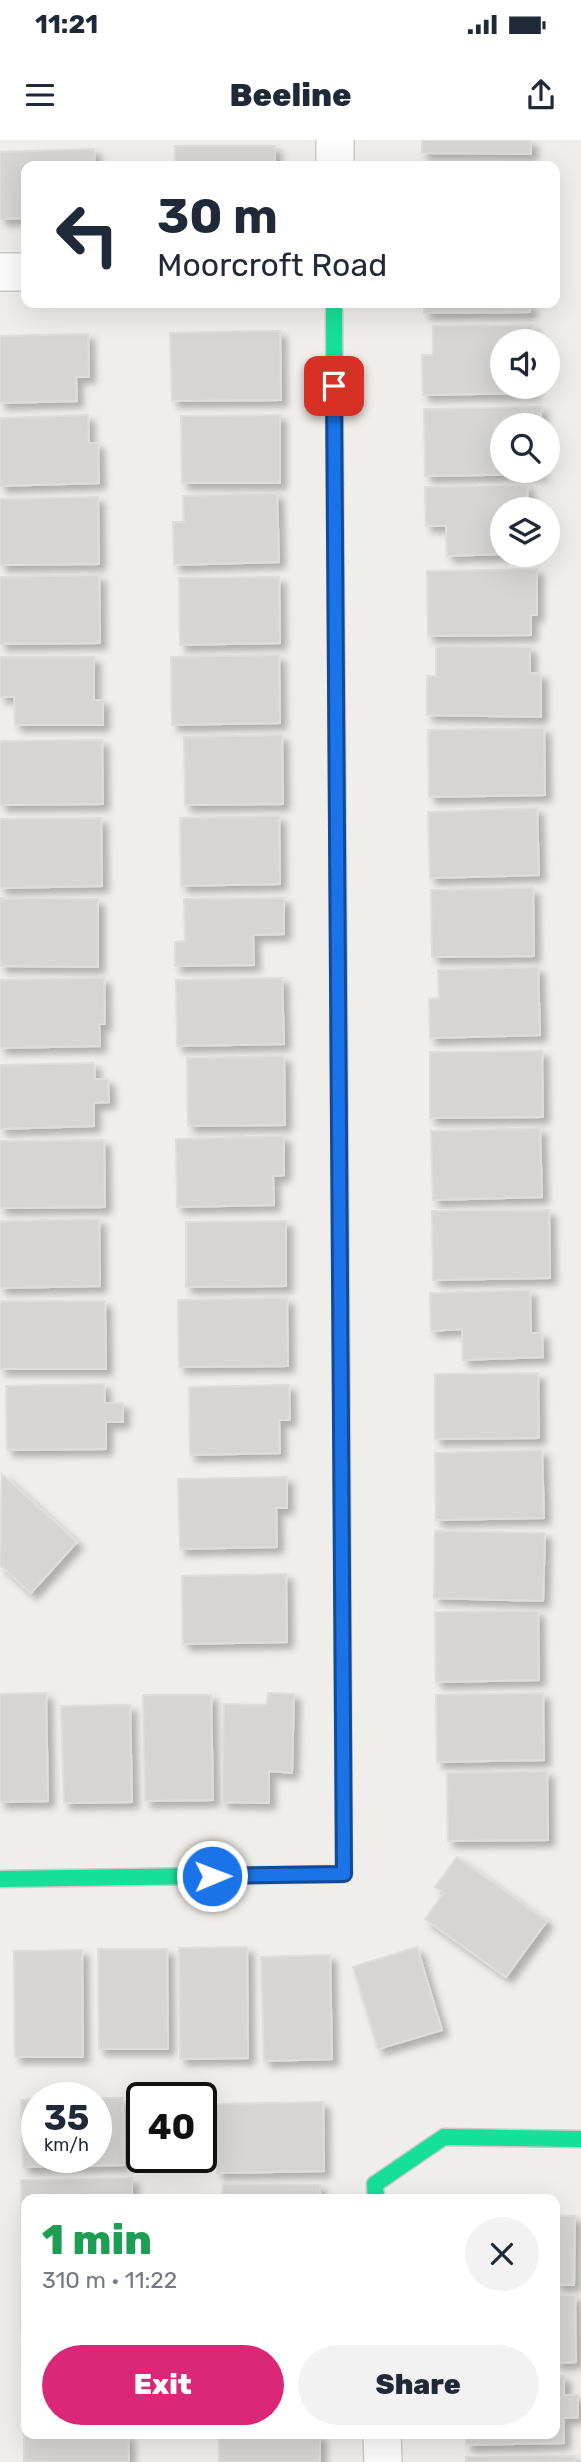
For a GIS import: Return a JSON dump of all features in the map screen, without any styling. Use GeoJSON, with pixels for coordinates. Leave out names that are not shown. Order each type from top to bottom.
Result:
{"type":"FeatureCollection","features":[{"type":"Feature","properties":{"kind":"street"},"geometry":{"type":"LineString","coordinates":[[335,140],[335,161]]}},
{"type":"Feature","properties":{"kind":"street"},"geometry":{"type":"LineString","coordinates":[[0,272],[21,272]]}},
{"type":"Feature","properties":{"kind":"street"},"geometry":{"type":"LineString","coordinates":[[0,1879],[344,1874],[334,308]]}},
{"type":"Feature","properties":{"kind":"street"},"geometry":{"type":"LineString","coordinates":[[376,2192],[444,2137],[581,2139]]}},
{"type":"Feature","properties":{"kind":"street"},"geometry":{"type":"LineString","coordinates":[[382,2439],[383,2462]]}},
{"type":"Feature","properties":{"kind":"building"},"geometry":{"type":"Polygon","coordinates":[[[422,140],[531,140],[531,154],[422,153],[422,140]]]}},
{"type":"Feature","properties":{"kind":"building"},"geometry":{"type":"Polygon","coordinates":[[[175,146],[275,146],[275,161],[175,161],[175,146]]]}},
{"type":"Feature","properties":{"kind":"building"},"geometry":{"type":"Polygon","coordinates":[[[94,149],[95,161],[21,161],[21,218],[0,219],[0,152],[94,149]]]}},
{"type":"Feature","properties":{"kind":"building"},"geometry":{"type":"Polygon","coordinates":[[[424,308],[530,308],[530,312],[424,313],[424,308]]]}},
{"type":"Feature","properties":{"kind":"building"},"geometry":{"type":"Polygon","coordinates":[[[533,325],[533,329],[490,329],[490,394],[423,395],[422,355],[433,355],[433,326],[533,325]]]}},
{"type":"Feature","properties":{"kind":"building"},"geometry":{"type":"Polygon","coordinates":[[[280,331],[281,400],[172,401],[170,333],[280,331]]]}},
{"type":"Feature","properties":{"kind":"building"},"geometry":{"type":"Polygon","coordinates":[[[88,334],[89,377],[76,377],[77,401],[0,403],[0,336],[88,334]]]}},
{"type":"Feature","properties":{"kind":"building"},"geometry":{"type":"Polygon","coordinates":[[[541,407],[541,413],[490,413],[490,475],[425,476],[424,409],[541,407]]]}},
{"type":"Feature","properties":{"kind":"building"},"geometry":{"type":"Polygon","coordinates":[[[88,415],[89,443],[98,443],[99,483],[0,486],[0,418],[88,415]]]}},
{"type":"Feature","properties":{"kind":"building"},"geometry":{"type":"Polygon","coordinates":[[[280,415],[280,483],[182,483],[181,416],[280,415]]]}},
{"type":"Feature","properties":{"kind":"building"},"geometry":{"type":"Polygon","coordinates":[[[527,485],[528,497],[490,497],[490,554],[447,556],[446,526],[426,526],[425,487],[527,485]]]}},
{"type":"Feature","properties":{"kind":"building"},"geometry":{"type":"Polygon","coordinates":[[[277,493],[279,562],[174,565],[173,522],[184,522],[183,496],[277,493]]]}},
{"type":"Feature","properties":{"kind":"building"},"geometry":{"type":"Polygon","coordinates":[[[98,497],[99,564],[0,565],[0,499],[98,497]]]}},
{"type":"Feature","properties":{"kind":"building"},"geometry":{"type":"Polygon","coordinates":[[[537,569],[537,615],[531,615],[531,635],[428,636],[427,571],[537,569]]]}},
{"type":"Feature","properties":{"kind":"building"},"geometry":{"type":"Polygon","coordinates":[[[99,575],[100,643],[0,644],[0,577],[99,575]]]}},
{"type":"Feature","properties":{"kind":"building"},"geometry":{"type":"Polygon","coordinates":[[[279,577],[280,643],[180,645],[179,578],[279,577]]]}},
{"type":"Feature","properties":{"kind":"building"},"geometry":{"type":"Polygon","coordinates":[[[436,646],[530,647],[530,673],[541,674],[541,717],[427,715],[427,676],[436,676],[436,646]]]}},
{"type":"Feature","properties":{"kind":"building"},"geometry":{"type":"Polygon","coordinates":[[[279,655],[280,723],[172,725],[171,657],[279,655]]]}},
{"type":"Feature","properties":{"kind":"building"},"geometry":{"type":"Polygon","coordinates":[[[0,657],[94,657],[94,700],[103,700],[103,725],[15,725],[14,697],[0,697],[0,657]]]}},
{"type":"Feature","properties":{"kind":"building"},"geometry":{"type":"Polygon","coordinates":[[[544,728],[545,795],[429,797],[428,730],[544,728]]]}},
{"type":"Feature","properties":{"kind":"building"},"geometry":{"type":"Polygon","coordinates":[[[282,735],[283,804],[185,805],[184,737],[282,735]]]}},
{"type":"Feature","properties":{"kind":"building"},"geometry":{"type":"Polygon","coordinates":[[[102,740],[103,804],[0,805],[0,741],[102,740]]]}},
{"type":"Feature","properties":{"kind":"building"},"geometry":{"type":"Polygon","coordinates":[[[537,808],[539,875],[430,878],[428,812],[537,808]]]}},
{"type":"Feature","properties":{"kind":"building"},"geometry":{"type":"Polygon","coordinates":[[[279,816],[280,884],[181,886],[180,818],[279,816]]]}},
{"type":"Feature","properties":{"kind":"building"},"geometry":{"type":"Polygon","coordinates":[[[101,818],[102,886],[0,888],[0,819],[101,818]]]}},
{"type":"Feature","properties":{"kind":"building"},"geometry":{"type":"Polygon","coordinates":[[[533,888],[534,956],[432,957],[431,890],[533,888]]]}},
{"type":"Feature","properties":{"kind":"building"},"geometry":{"type":"Polygon","coordinates":[[[0,898],[98,899],[98,967],[0,966],[0,898]]]}},
{"type":"Feature","properties":{"kind":"building"},"geometry":{"type":"Polygon","coordinates":[[[284,898],[284,934],[253,935],[254,965],[175,966],[175,942],[185,941],[184,899],[284,898]]]}},
{"type":"Feature","properties":{"kind":"building"},"geometry":{"type":"Polygon","coordinates":[[[538,967],[540,1035],[430,1038],[429,999],[439,998],[438,970],[538,967]]]}},
{"type":"Feature","properties":{"kind":"building"},"geometry":{"type":"Polygon","coordinates":[[[104,978],[105,1024],[99,1024],[100,1046],[0,1048],[0,980],[104,978]]]}},
{"type":"Feature","properties":{"kind":"building"},"geometry":{"type":"Polygon","coordinates":[[[282,978],[284,1044],[177,1046],[176,980],[282,978]]]}},
{"type":"Feature","properties":{"kind":"building"},"geometry":{"type":"Polygon","coordinates":[[[542,1051],[543,1117],[430,1118],[430,1052],[542,1051]]]}},
{"type":"Feature","properties":{"kind":"building"},"geometry":{"type":"Polygon","coordinates":[[[284,1056],[285,1125],[188,1126],[187,1058],[284,1056]]]}},
{"type":"Feature","properties":{"kind":"building"},"geometry":{"type":"Polygon","coordinates":[[[94,1063],[95,1079],[108,1079],[109,1102],[94,1103],[94,1126],[0,1129],[0,1065],[94,1063]]]}},
{"type":"Feature","properties":{"kind":"building"},"geometry":{"type":"Polygon","coordinates":[[[540,1128],[542,1197],[433,1200],[431,1131],[540,1128]]]}},
{"type":"Feature","properties":{"kind":"building"},"geometry":{"type":"Polygon","coordinates":[[[284,1136],[284,1175],[273,1176],[274,1205],[177,1207],[176,1139],[284,1136]]]}},
{"type":"Feature","properties":{"kind":"building"},"geometry":{"type":"Polygon","coordinates":[[[104,1140],[105,1207],[0,1208],[0,1141],[104,1140]]]}},
{"type":"Feature","properties":{"kind":"building"},"geometry":{"type":"Polygon","coordinates":[[[549,1210],[550,1278],[433,1280],[432,1211],[549,1210]]]}},
{"type":"Feature","properties":{"kind":"building"},"geometry":{"type":"Polygon","coordinates":[[[99,1219],[100,1286],[0,1288],[0,1221],[99,1219]]]}},
{"type":"Feature","properties":{"kind":"building"},"geometry":{"type":"Polygon","coordinates":[[[286,1221],[286,1286],[186,1287],[186,1222],[286,1221]]]}},
{"type":"Feature","properties":{"kind":"building"},"geometry":{"type":"Polygon","coordinates":[[[530,1290],[531,1333],[542,1333],[543,1357],[463,1360],[462,1329],[431,1331],[430,1293],[530,1290]]]}},
{"type":"Feature","properties":{"kind":"building"},"geometry":{"type":"Polygon","coordinates":[[[287,1298],[288,1366],[179,1367],[178,1300],[287,1298]]]}},
{"type":"Feature","properties":{"kind":"building"},"geometry":{"type":"Polygon","coordinates":[[[0,1301],[105,1301],[106,1369],[0,1369],[0,1301]]]}},
{"type":"Feature","properties":{"kind":"building"},"geometry":{"type":"Polygon","coordinates":[[[538,1373],[539,1438],[435,1439],[435,1374],[538,1373]]]}},
{"type":"Feature","properties":{"kind":"building"},"geometry":{"type":"Polygon","coordinates":[[[104,1384],[105,1403],[123,1403],[123,1422],[106,1422],[106,1449],[7,1450],[6,1386],[104,1384]]]}},
{"type":"Feature","properties":{"kind":"building"},"geometry":{"type":"Polygon","coordinates":[[[289,1385],[290,1420],[279,1420],[280,1453],[190,1455],[189,1387],[289,1385]]]}},
{"type":"Feature","properties":{"kind":"building"},"geometry":{"type":"Polygon","coordinates":[[[542,1450],[544,1518],[436,1520],[435,1453],[542,1450]]]}},
{"type":"Feature","properties":{"kind":"building"},"geometry":{"type":"Polygon","coordinates":[[[2,1474],[77,1542],[31,1593],[0,1565],[2,1474]]]}},
{"type":"Feature","properties":{"kind":"building"},"geometry":{"type":"Polygon","coordinates":[[[287,1477],[287,1508],[276,1508],[277,1547],[180,1549],[178,1479],[287,1477]]]}},
{"type":"Feature","properties":{"kind":"building"},"geometry":{"type":"Polygon","coordinates":[[[435,1531],[545,1533],[543,1601],[434,1598],[435,1531]]]}},
{"type":"Feature","properties":{"kind":"building"},"geometry":{"type":"Polygon","coordinates":[[[286,1574],[287,1642],[183,1644],[182,1576],[286,1574]]]}},
{"type":"Feature","properties":{"kind":"building"},"geometry":{"type":"Polygon","coordinates":[[[538,1611],[539,1680],[436,1682],[435,1612],[538,1611]]]}},
{"type":"Feature","properties":{"kind":"building"},"geometry":{"type":"Polygon","coordinates":[[[46,1693],[48,1801],[0,1802],[0,1694],[46,1693]]]}},
{"type":"Feature","properties":{"kind":"building"},"geometry":{"type":"Polygon","coordinates":[[[268,1693],[294,1694],[292,1773],[269,1771],[269,1803],[222,1802],[224,1704],[267,1705],[268,1693]]]}},
{"type":"Feature","properties":{"kind":"building"},"geometry":{"type":"Polygon","coordinates":[[[543,1693],[544,1760],[437,1762],[436,1695],[543,1693]]]}},
{"type":"Feature","properties":{"kind":"building"},"geometry":{"type":"Polygon","coordinates":[[[143,1695],[211,1695],[213,1800],[145,1801],[143,1695]]]}},
{"type":"Feature","properties":{"kind":"building"},"geometry":{"type":"Polygon","coordinates":[[[130,1705],[132,1802],[64,1803],[61,1706],[130,1705]]]}},
{"type":"Feature","properties":{"kind":"building"},"geometry":{"type":"Polygon","coordinates":[[[547,1771],[548,1840],[448,1841],[447,1773],[547,1771]]]}},
{"type":"Feature","properties":{"kind":"building"},"geometry":{"type":"Polygon","coordinates":[[[457,1857],[547,1921],[506,1977],[425,1919],[444,1893],[435,1887],[457,1857]]]}},
{"type":"Feature","properties":{"kind":"building"},"geometry":{"type":"Polygon","coordinates":[[[247,1947],[248,2058],[180,2059],[179,1948],[247,1947]]]}},
{"type":"Feature","properties":{"kind":"building"},"geometry":{"type":"Polygon","coordinates":[[[417,1947],[442,2030],[378,2049],[353,1967],[417,1947]]]}},
{"type":"Feature","properties":{"kind":"building"},"geometry":{"type":"Polygon","coordinates":[[[98,1949],[167,1949],[168,2049],[99,2049],[98,1949]]]}},
{"type":"Feature","properties":{"kind":"building"},"geometry":{"type":"Polygon","coordinates":[[[82,1950],[83,2057],[15,2057],[14,1951],[82,1950]]]}},
{"type":"Feature","properties":{"kind":"building"},"geometry":{"type":"Polygon","coordinates":[[[330,1955],[332,2059],[264,2061],[261,1957],[330,1955]]]}},
{"type":"Feature","properties":{"kind":"building"},"geometry":{"type":"Polygon","coordinates":[[[112,2098],[123,2098],[124,2165],[112,2165],[112,2098]]]}},
{"type":"Feature","properties":{"kind":"building"},"geometry":{"type":"Polygon","coordinates":[[[323,2102],[324,2171],[217,2173],[217,2104],[323,2102]]]}},
{"type":"Feature","properties":{"kind":"building"},"geometry":{"type":"Polygon","coordinates":[[[132,2178],[132,2194],[21,2194],[21,2180],[132,2178]]]}},
{"type":"Feature","properties":{"kind":"building"},"geometry":{"type":"Polygon","coordinates":[[[223,2184],[320,2185],[320,2194],[222,2194],[223,2184]]]}},
{"type":"Feature","properties":{"kind":"building"},"geometry":{"type":"Polygon","coordinates":[[[560,2216],[575,2216],[574,2285],[560,2285],[560,2216]]]}},
{"type":"Feature","properties":{"kind":"building"},"geometry":{"type":"Polygon","coordinates":[[[560,2295],[575,2295],[576,2362],[560,2363],[560,2295]]]}},
{"type":"Feature","properties":{"kind":"building"},"geometry":{"type":"Polygon","coordinates":[[[560,2376],[564,2376],[564,2395],[578,2395],[578,2417],[563,2418],[564,2443],[466,2445],[466,2439],[560,2439],[560,2376]]]}},
{"type":"Feature","properties":{"kind":"building"},"geometry":{"type":"Polygon","coordinates":[[[24,2439],[128,2439],[129,2462],[24,2462],[24,2439]]]}},
{"type":"Feature","properties":{"kind":"building"},"geometry":{"type":"Polygon","coordinates":[[[219,2439],[320,2439],[320,2462],[219,2462],[219,2439]]]}},
{"type":"Feature","properties":{"kind":"building"},"geometry":{"type":"Polygon","coordinates":[[[575,2456],[575,2462],[466,2462],[466,2457],[575,2456]]]}},
{"type":"Feature","properties":{"kind":"traffic: fast"},"geometry":{"type":"LineString","coordinates":[[334,308],[335,484]]}},
{"type":"Feature","properties":{"kind":"traffic: fast"},"geometry":{"type":"LineString","coordinates":[[337,752],[341,1340]]}},
{"type":"Feature","properties":{"kind":"traffic: fast"},"geometry":{"type":"LineString","coordinates":[[0,1879],[344,1874],[342,1499]]}},
{"type":"Feature","properties":{"kind":"traffic: fast"},"geometry":{"type":"LineString","coordinates":[[376,2194],[375,2184],[444,2137],[581,2139]]}},
{"type":"Feature","properties":{"kind":"traffic: slow"},"geometry":{"type":"LineString","coordinates":[[335,484],[337,752]]}},
{"type":"Feature","properties":{"kind":"traffic: jam"},"geometry":{"type":"LineString","coordinates":[[341,1340],[342,1499]]}},
{"type":"Feature","properties":{"kind":"route"},"geometry":{"type":"LineString","coordinates":[[212,1876],[344,1874],[334,386]]}}]}
